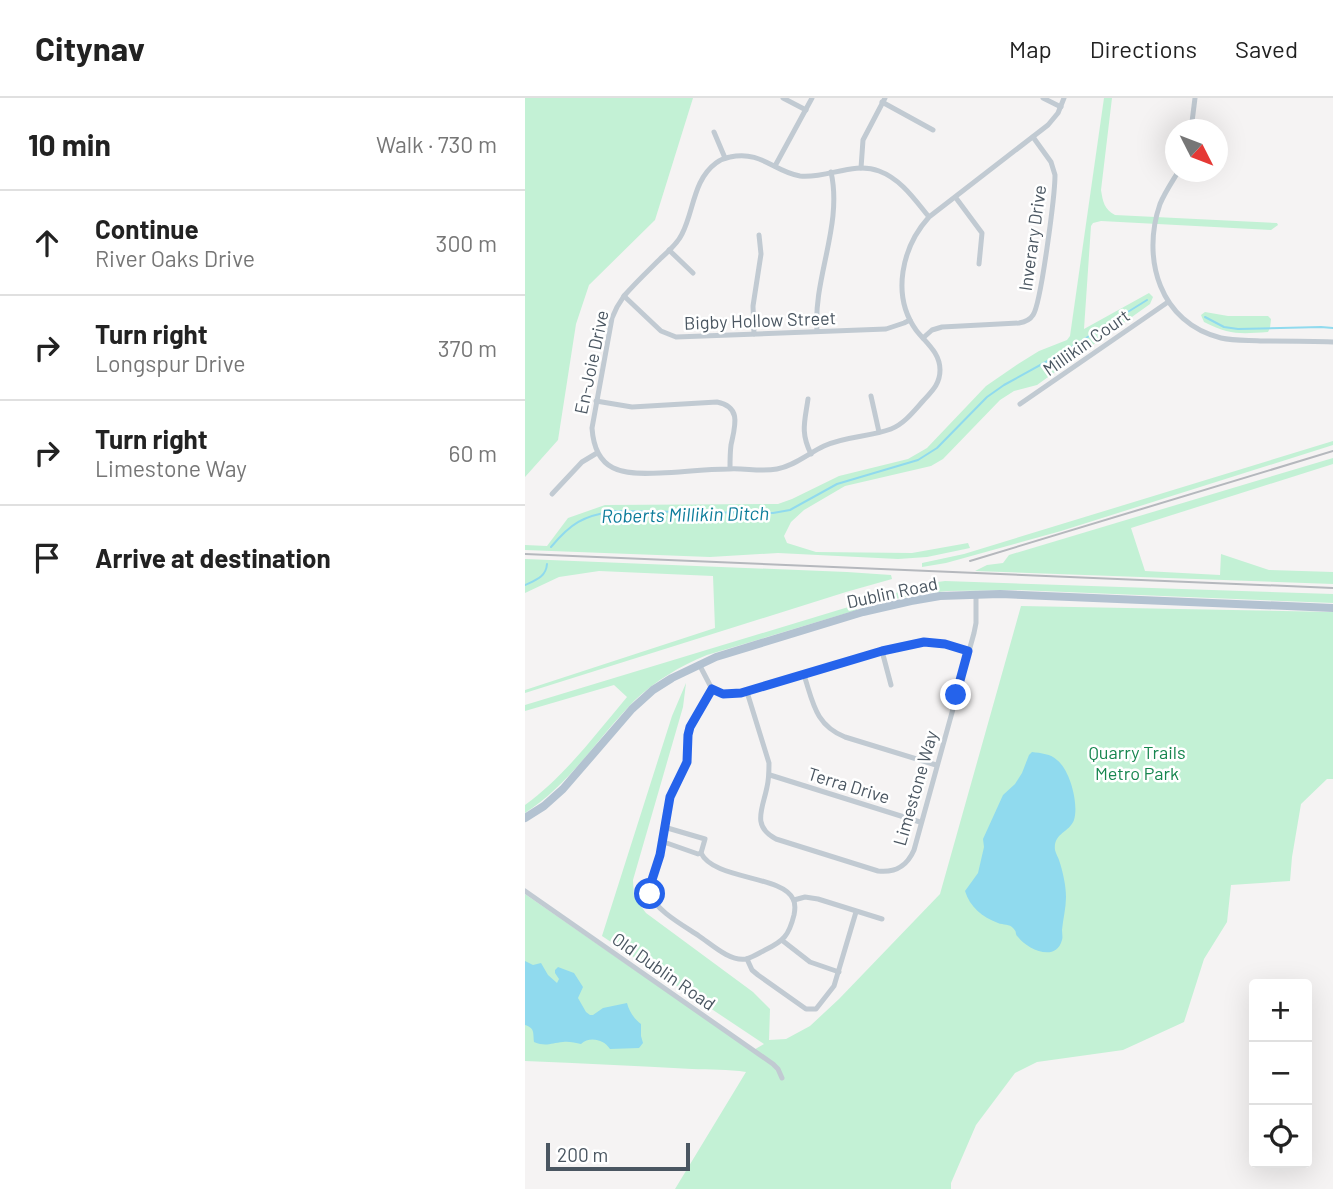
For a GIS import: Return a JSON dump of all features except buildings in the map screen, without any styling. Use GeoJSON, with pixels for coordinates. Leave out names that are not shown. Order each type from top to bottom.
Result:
{"type":"FeatureCollection","features":[{"type":"Feature","properties":{"kind":"main road","name":"Dublin Road"},"geometry":{"type":"LineString","coordinates":[[525,818],[563,789],[639,702],[672,678],[716,657],[863,612],[954,595],[1055,596],[1333,608]]}},
{"type":"Feature","properties":{"kind":"street"},"geometry":{"type":"LineString","coordinates":[[783,98],[806,110]]}},
{"type":"Feature","properties":{"kind":"street"},"geometry":{"type":"LineString","coordinates":[[775,166],[812,98]]}},
{"type":"Feature","properties":{"kind":"street"},"geometry":{"type":"LineString","coordinates":[[1043,98],[1061,107]]}},
{"type":"Feature","properties":{"kind":"street"},"geometry":{"type":"LineString","coordinates":[[552,494],[582,461],[597,453],[607,464],[627,473],[730,468],[778,469],[834,443],[892,429],[902,423],[933,390],[940,372],[939,360],[910,320],[906,308],[902,283],[904,261],[916,235],[929,217],[1054,119],[1064,98]]}},
{"type":"Feature","properties":{"kind":"street"},"geometry":{"type":"LineString","coordinates":[[1192,119],[1195,98]]}},
{"type":"Feature","properties":{"kind":"street"},"geometry":{"type":"LineString","coordinates":[[861,168],[863,141],[884,100],[933,130]]}},
{"type":"Feature","properties":{"kind":"street"},"geometry":{"type":"LineString","coordinates":[[714,132],[725,158],[752,156],[791,174],[804,176],[861,168],[880,171],[903,186],[929,217]]}},
{"type":"Feature","properties":{"kind":"street","name":"Inverary Drive"},"geometry":{"type":"LineString","coordinates":[[923,338],[932,330],[942,327],[1019,323],[1027,321],[1034,314],[1041,282],[1055,175],[1051,162],[1033,137]]}},
{"type":"Feature","properties":{"kind":"street","name":"En-Joie Drive"},"geometry":{"type":"LineString","coordinates":[[597,453],[591,428],[609,328],[617,307],[624,296],[682,236],[702,179],[716,163],[725,158]]}},
{"type":"Feature","properties":{"kind":"street"},"geometry":{"type":"LineString","coordinates":[[817,331],[816,308],[836,198],[831,172]]}},
{"type":"Feature","properties":{"kind":"street"},"geometry":{"type":"LineString","coordinates":[[1172,182],[1159,208],[1153,245],[1157,279],[1168,302],[1179,315],[1193,326],[1220,338],[1333,342]]}},
{"type":"Feature","properties":{"kind":"street"},"geometry":{"type":"LineString","coordinates":[[955,198],[982,233],[979,264]]}},
{"type":"Feature","properties":{"kind":"street"},"geometry":{"type":"LineString","coordinates":[[754,334],[753,306],[761,254],[759,235]]}},
{"type":"Feature","properties":{"kind":"street"},"geometry":{"type":"LineString","coordinates":[[669,250],[693,273]]}},
{"type":"Feature","properties":{"kind":"street","name":"Bigby Hollow Street"},"geometry":{"type":"LineString","coordinates":[[624,296],[661,331],[676,337],[886,329],[910,320]]}},
{"type":"Feature","properties":{"kind":"street","name":"Millikin Court"},"geometry":{"type":"LineString","coordinates":[[1020,404],[1168,302]]}},
{"type":"Feature","properties":{"kind":"street"},"geometry":{"type":"LineString","coordinates":[[939,380],[946,383]]}},
{"type":"Feature","properties":{"kind":"street"},"geometry":{"type":"LineString","coordinates":[[871,396],[879,432]]}},
{"type":"Feature","properties":{"kind":"street"},"geometry":{"type":"LineString","coordinates":[[808,399],[803,432],[811,454]]}},
{"type":"Feature","properties":{"kind":"street"},"geometry":{"type":"LineString","coordinates":[[596,401],[632,407],[716,402],[726,405],[736,420],[730,468]]}},
{"type":"Feature","properties":{"kind":"street"},"geometry":{"type":"LineString","coordinates":[[731,410],[737,404]]}},
{"type":"Feature","properties":{"kind":"street","name":"Limestone Way"},"geometry":{"type":"LineString","coordinates":[[770,775],[760,820],[767,833],[781,841],[878,871],[892,871],[905,865],[913,850],[976,623],[976,595]]}},
{"type":"Feature","properties":{"kind":"street"},"geometry":{"type":"LineString","coordinates":[[699,664],[712,689],[733,695],[882,651],[931,641],[968,651]]}},
{"type":"Feature","properties":{"kind":"street"},"geometry":{"type":"LineString","coordinates":[[882,651],[891,685]]}},
{"type":"Feature","properties":{"kind":"street"},"geometry":{"type":"LineString","coordinates":[[804,675],[815,711],[831,730],[845,737],[936,765]]}},
{"type":"Feature","properties":{"kind":"street"},"geometry":{"type":"LineString","coordinates":[[664,827],[705,839],[701,853],[703,859],[714,867],[789,893],[795,906],[783,941],[747,959],[727,955],[669,915],[654,901],[650,891],[660,855],[661,841],[670,797],[687,762],[690,727],[712,689]]}},
{"type":"Feature","properties":{"kind":"street"},"geometry":{"type":"LineString","coordinates":[[747,692],[766,751],[770,775]]}},
{"type":"Feature","properties":{"kind":"street","name":"Terra Drive"},"geometry":{"type":"LineString","coordinates":[[770,775],[920,822]]}},
{"type":"Feature","properties":{"kind":"street"},"geometry":{"type":"LineString","coordinates":[[661,841],[701,853]]}},
{"type":"Feature","properties":{"kind":"street","name":"Old Dublin Road"},"geometry":{"type":"LineString","coordinates":[[525,891],[773,1064],[782,1078]]}},
{"type":"Feature","properties":{"kind":"street"},"geometry":{"type":"LineString","coordinates":[[794,901],[805,897],[818,899],[882,919]]}},
{"type":"Feature","properties":{"kind":"street"},"geometry":{"type":"LineString","coordinates":[[747,959],[752,970],[758,975],[806,1009],[816,1009],[834,986],[856,912]]}},
{"type":"Feature","properties":{"kind":"street"},"geometry":{"type":"LineString","coordinates":[[783,941],[810,962],[838,972]]}},
{"type":"Feature","properties":{"kind":"green space"},"geometry":{"type":"Polygon","coordinates":[[[525,98],[693,98],[655,220],[589,285],[576,324],[558,440],[525,477],[525,98]]]}},
{"type":"Feature","properties":{"kind":"green space"},"geometry":{"type":"Polygon","coordinates":[[[1104,98],[1112,98],[1101,190],[1105,205],[1111,213],[1278,225],[1271,230],[1101,221],[1093,223],[1084,329],[1149,293],[1153,297],[1150,304],[1037,385],[1014,391],[1000,400],[943,459],[931,466],[845,486],[804,510],[791,522],[784,536],[787,543],[816,552],[912,553],[968,543],[970,548],[927,557],[898,559],[778,553],[710,557],[525,550],[525,545],[547,546],[568,518],[605,505],[778,504],[839,476],[908,459],[927,448],[986,386],[1039,351],[1067,340],[1070,336],[1104,98]]]}},
{"type":"Feature","properties":{"kind":"green space"},"geometry":{"type":"Polygon","coordinates":[[[1205,312],[1228,316],[1268,316],[1271,319],[1270,328],[1268,332],[1228,331],[1204,322],[1201,315],[1205,312]]]}},
{"type":"Feature","properties":{"kind":"green space"},"geometry":{"type":"Polygon","coordinates":[[[1333,441],[1333,445],[1061,531],[946,563],[922,567],[922,563],[964,554],[1333,441]]]}},
{"type":"Feature","properties":{"kind":"green space"},"geometry":{"type":"Polygon","coordinates":[[[1333,458],[1333,464],[1131,528],[1145,571],[1220,575],[1221,554],[1269,570],[1333,572],[1333,584],[975,571],[987,565],[1003,563],[1009,555],[1333,458]]]}},
{"type":"Feature","properties":{"kind":"green space"},"geometry":{"type":"Polygon","coordinates":[[[525,559],[847,572],[891,575],[892,579],[525,693],[525,690],[715,628],[713,576],[599,571],[559,577],[525,593],[525,559]]]}},
{"type":"Feature","properties":{"kind":"green space"},"geometry":{"type":"Polygon","coordinates":[[[945,581],[1333,594],[1333,603],[1017,590],[947,591],[873,604],[872,601],[923,584],[945,581]]]}},
{"type":"Feature","properties":{"kind":"green space"},"geometry":{"type":"Polygon","coordinates":[[[855,605],[857,610],[707,655],[668,675],[634,701],[570,775],[525,813],[525,805],[566,768],[627,697],[614,685],[525,711],[525,705],[855,605]]]}},
{"type":"Feature","properties":{"kind":"green space","name":"Quarry Trails Metro Park"},"geometry":{"type":"Polygon","coordinates":[[[1021,606],[1333,612],[1333,779],[1327,779],[1301,804],[1290,881],[1231,885],[1227,922],[1204,959],[1184,1022],[1123,1050],[1037,1062],[1015,1073],[976,1125],[951,1183],[951,1189],[675,1189],[746,1072],[525,1061],[525,894],[752,1051],[764,1044],[602,936],[672,716],[686,683],[683,707],[633,880],[634,897],[646,913],[753,992],[770,1009],[769,1040],[786,1039],[810,1026],[940,894],[1021,606]]]}},
{"type":"Feature","properties":{"kind":"water"},"geometry":{"type":"Polygon","coordinates":[[[1032,752],[1052,756],[1062,765],[1069,779],[1075,805],[1072,824],[1059,836],[1055,844],[1064,879],[1066,901],[1062,940],[1059,947],[1048,952],[1028,946],[1012,927],[987,918],[973,907],[965,891],[978,873],[984,847],[983,839],[1003,795],[1015,784],[1032,752]]]}},
{"type":"Feature","properties":{"kind":"water"},"geometry":{"type":"Polygon","coordinates":[[[525,961],[533,965],[541,963],[557,983],[559,979],[555,970],[558,967],[574,973],[583,987],[578,998],[590,1015],[603,1008],[627,1003],[632,1015],[641,1024],[643,1043],[639,1048],[610,1049],[596,1040],[581,1044],[534,1042],[532,1029],[525,1025],[525,961]]]}},
{"type":"Feature","properties":{"kind":"waterway","name":"Roberts Millikin Ditch"},"geometry":{"type":"LineString","coordinates":[[551,547],[578,522],[603,513],[773,513],[790,510],[837,484],[918,460],[937,448],[987,397],[1004,385],[1062,353],[1147,300]]}},
{"type":"Feature","properties":{"kind":"waterway","name":"Roberts Millikin Ditch"},"geometry":{"type":"LineString","coordinates":[[1205,317],[1224,327],[1238,329],[1333,328]]}},
{"type":"Feature","properties":{"kind":"waterway","name":"Roberts Millikin Ditch"},"geometry":{"type":"LineString","coordinates":[[525,585],[543,575],[547,564]]}},
{"type":"Feature","properties":{"kind":"railway"},"geometry":{"type":"LineString","coordinates":[[970,561],[1333,451]]}},
{"type":"Feature","properties":{"kind":"railway"},"geometry":{"type":"LineString","coordinates":[[525,554],[1333,588]]}},
{"type":"Feature","properties":{"kind":"route"},"geometry":{"type":"LineString","coordinates":[[650,894],[670,797],[688,758],[690,727],[712,689],[733,695],[882,651],[931,641],[968,651],[956,695]]}}]}
